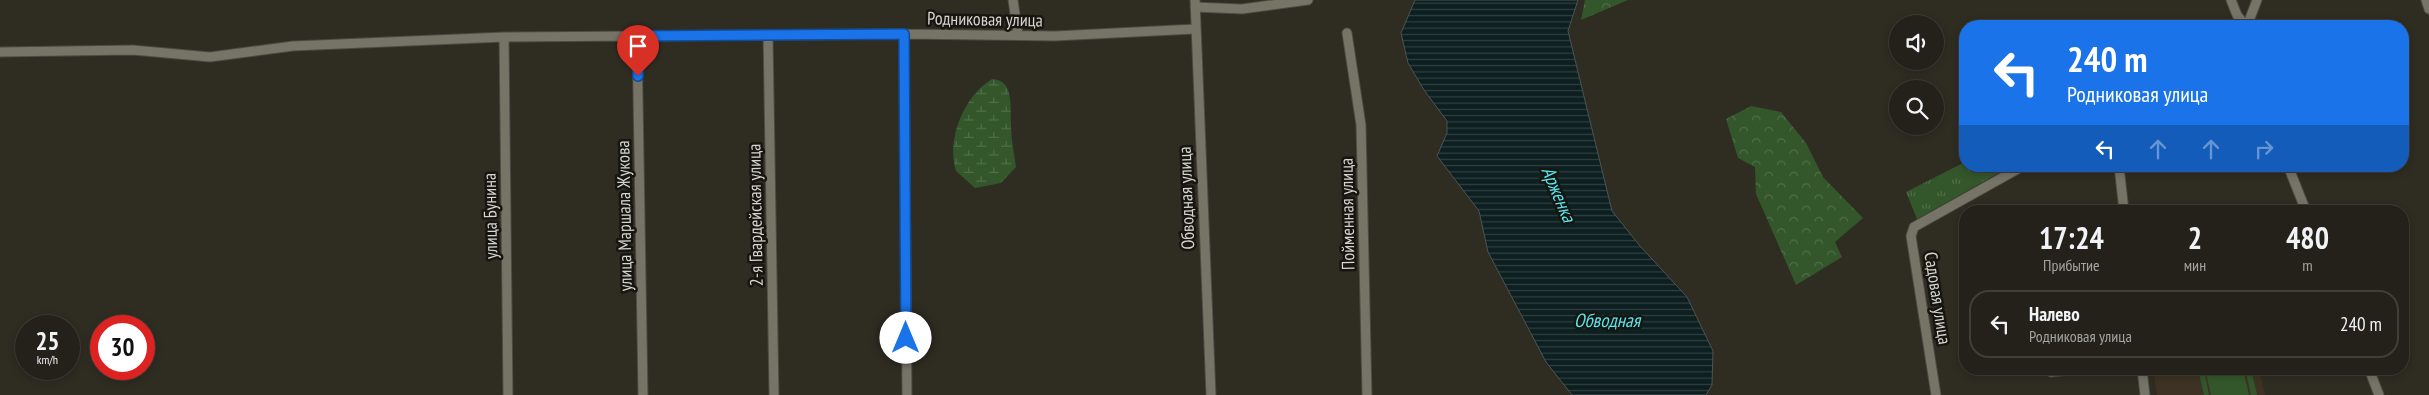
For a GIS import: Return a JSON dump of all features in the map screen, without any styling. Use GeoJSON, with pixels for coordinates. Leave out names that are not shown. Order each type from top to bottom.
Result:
{"type":"FeatureCollection","features":[{"type":"Feature","properties":{"kind":"street"},"geometry":{"type":"LineString","coordinates":[[1013,0],[1018,35]]}},
{"type":"Feature","properties":{"kind":"street"},"geometry":{"type":"LineString","coordinates":[[1195,3],[1242,9],[1308,0]]}},
{"type":"Feature","properties":{"kind":"street"},"geometry":{"type":"LineString","coordinates":[[2231,0],[2241,20]]}},
{"type":"Feature","properties":{"kind":"street"},"geometry":{"type":"LineString","coordinates":[[2249,20],[2257,0]]}},
{"type":"Feature","properties":{"kind":"street"},"geometry":{"type":"LineString","coordinates":[[2426,0],[2429,9]]}},
{"type":"Feature","properties":{"kind":"street","name":"Обводная улица"},"geometry":{"type":"LineString","coordinates":[[1195,3],[1211,395]]}},
{"type":"Feature","properties":{"kind":"street","name":"Родниковая улица"},"geometry":{"type":"LineString","coordinates":[[0,52],[133,50],[210,57],[294,46],[504,37],[904,34],[1054,36],[1196,29]]}},
{"type":"Feature","properties":{"kind":"street","name":"Пойменная улица"},"geometry":{"type":"LineString","coordinates":[[1347,33],[1361,125],[1367,395]]}},
{"type":"Feature","properties":{"kind":"street"},"geometry":{"type":"LineString","coordinates":[[904,34],[907,395]]}},
{"type":"Feature","properties":{"kind":"street","name":"2-я Гвардейская улица"},"geometry":{"type":"LineString","coordinates":[[768,35],[774,395]]}},
{"type":"Feature","properties":{"kind":"street","name":"улица Маршала Жукова"},"geometry":{"type":"LineString","coordinates":[[637,36],[644,395]]}},
{"type":"Feature","properties":{"kind":"street","name":"улица Бунина"},"geometry":{"type":"LineString","coordinates":[[504,37],[508,395]]}},
{"type":"Feature","properties":{"kind":"street","name":"Садовая улица"},"geometry":{"type":"LineString","coordinates":[[1936,395],[1912,236],[1914,227],[2012,172]]}},
{"type":"Feature","properties":{"kind":"street"},"geometry":{"type":"LineString","coordinates":[[2120,172],[2123,205]]}},
{"type":"Feature","properties":{"kind":"street"},"geometry":{"type":"LineString","coordinates":[[2290,172],[2304,205]]}},
{"type":"Feature","properties":{"kind":"street"},"geometry":{"type":"LineString","coordinates":[[2143,375],[2145,395]]}},
{"type":"Feature","properties":{"kind":"street"},"geometry":{"type":"LineString","coordinates":[[2371,375],[2379,395]]}},
{"type":"Feature","properties":{"kind":"shaded area"},"geometry":{"type":"Polygon","coordinates":[[[2154,375],[2260,375],[2265,395],[2157,395],[2154,375]]]}},
{"type":"Feature","properties":{"kind":"green space"},"geometry":{"type":"Polygon","coordinates":[[[1585,0],[1628,0],[1581,20],[1585,0]]]}},
{"type":"Feature","properties":{"kind":"green space"},"geometry":{"type":"Polygon","coordinates":[[[992,79],[1005,84],[1010,96],[1016,167],[1001,183],[975,188],[956,171],[953,146],[960,119],[966,107],[973,96],[992,79]]]}},
{"type":"Feature","properties":{"kind":"green space"},"geometry":{"type":"Polygon","coordinates":[[[1751,106],[1781,112],[1806,143],[1823,177],[1863,218],[1835,242],[1842,257],[1796,285],[1756,194],[1755,167],[1738,158],[1726,119],[1751,106]]]}},
{"type":"Feature","properties":{"kind":"green space"},"geometry":{"type":"Polygon","coordinates":[[[1959,165],[1959,172],[2000,172],[1917,219],[1906,192],[1959,165]]]}},
{"type":"Feature","properties":{"kind":"green space"},"geometry":{"type":"Polygon","coordinates":[[[2199,375],[2205,375],[2209,395],[2204,395],[2199,375]]]}},
{"type":"Feature","properties":{"kind":"green space"},"geometry":{"type":"Polygon","coordinates":[[[2206,375],[2244,375],[2249,395],[2211,395],[2206,375]]]}},
{"type":"Feature","properties":{"kind":"green space"},"geometry":{"type":"Polygon","coordinates":[[[2246,375],[2252,375],[2257,395],[2251,395],[2246,375]]]}},
{"type":"Feature","properties":{"kind":"water","name":"Обводная"},"geometry":{"type":"Polygon","coordinates":[[[1415,0],[1578,0],[1568,31],[1612,211],[1640,246],[1687,297],[1713,351],[1712,385],[1706,395],[1572,395],[1546,362],[1488,252],[1479,211],[1437,156],[1447,133],[1447,121],[1424,90],[1408,63],[1401,33],[1415,0]]]}},
{"type":"Feature","properties":{"kind":"route"},"geometry":{"type":"LineString","coordinates":[[638,76],[637,36],[904,34],[906,338]]}},
{"type":"Feature","properties":{"kind":"water label","name":"Арженка"},"geometry":{"type":"Point","coordinates":[1559,194]}}]}
